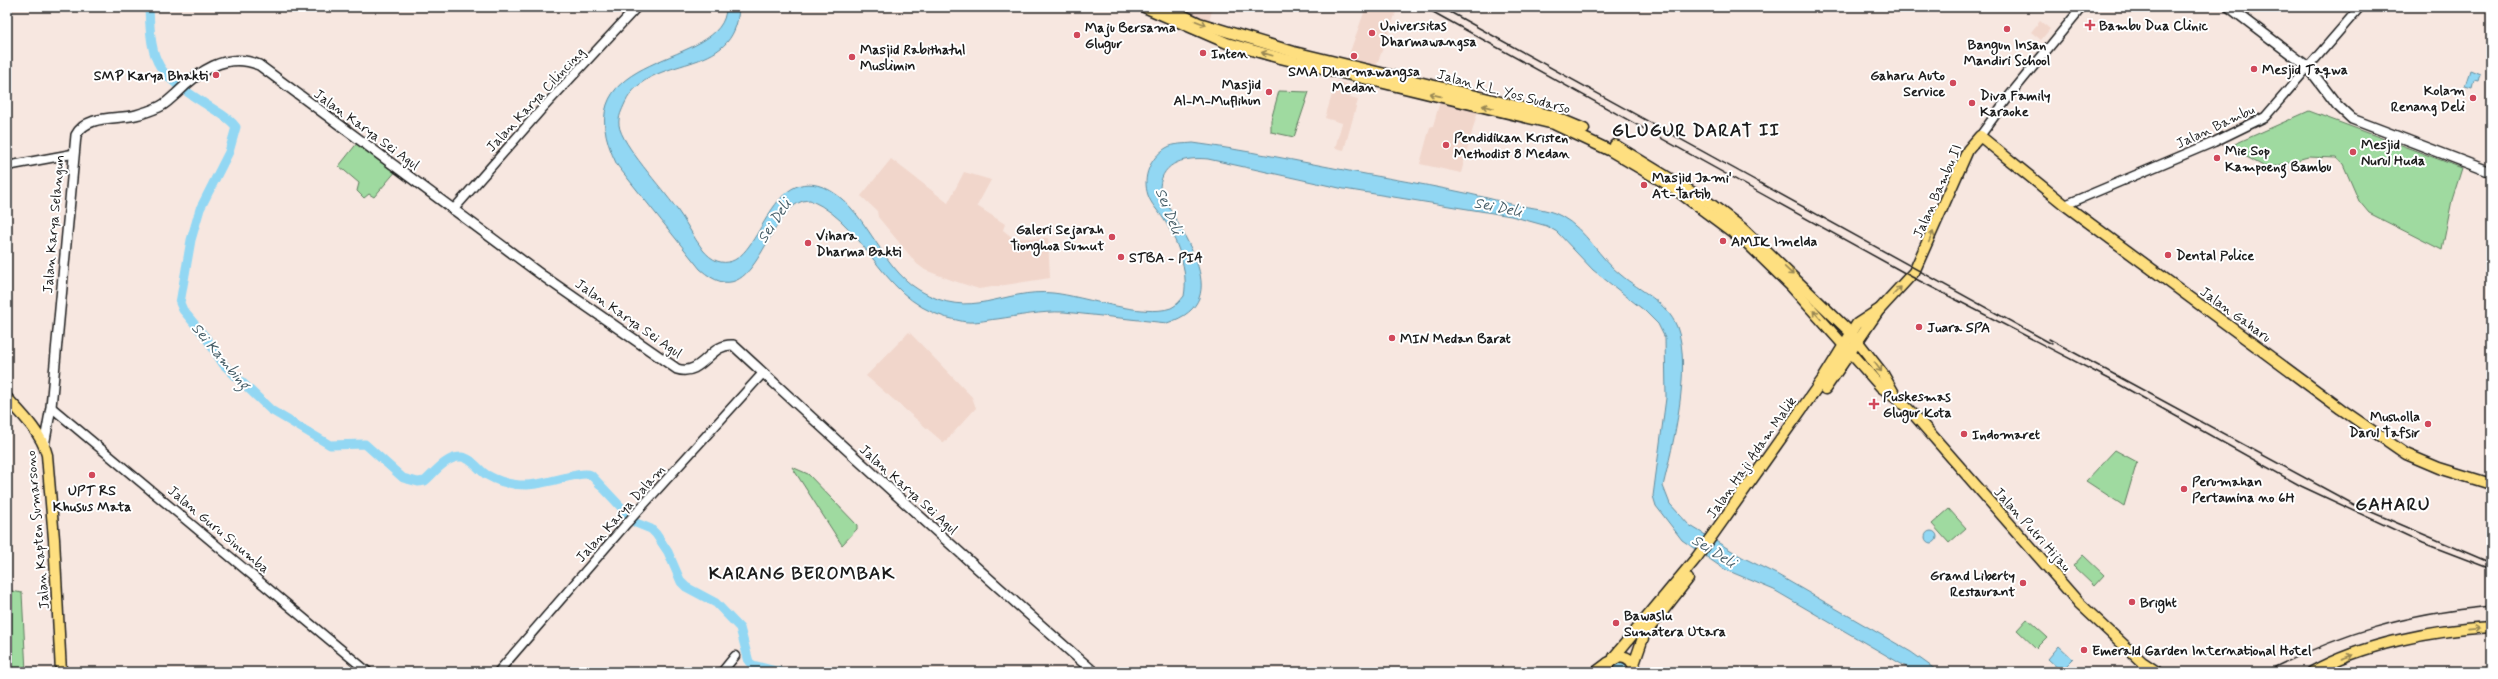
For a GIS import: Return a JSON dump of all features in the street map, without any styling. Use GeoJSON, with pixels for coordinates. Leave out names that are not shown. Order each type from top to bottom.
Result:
{"type":"FeatureCollection","features":[{"type":"Feature","properties":{"kind":"main road","name":"Jalan K.L. Yos Sudarso"},"geometry":{"type":"LineString","coordinates":[[1144,7],[1227,43],[1319,67],[1356,71],[1553,116],[1592,133],[1627,152],[1708,202],[1742,228],[1832,313],[1854,336]]}},
{"type":"Feature","properties":{"kind":"main road","name":"Jalan K.L. Yos Sudarso"},"geometry":{"type":"LineString","coordinates":[[1165,7],[1199,23],[1266,44],[1356,71],[1554,124],[1609,150],[1672,187],[1730,228],[1781,276],[1846,347]]}},
{"type":"Feature","properties":{"kind":"main road"},"geometry":{"type":"LineString","coordinates":[[2229,7],[2308,67],[2337,105],[2352,119],[2491,172]]}},
{"type":"Feature","properties":{"kind":"main road","name":"Jalan Karya Sei Agul"},"geometry":{"type":"LineString","coordinates":[[190,82],[202,70],[222,63],[241,61],[259,65],[453,210],[677,369],[689,371],[697,367],[718,349],[727,344],[733,345],[926,524],[998,585],[1094,672]]}},
{"type":"Feature","properties":{"kind":"main road","name":"Jalan Karya Selangun"},"geometry":{"type":"LineString","coordinates":[[44,446],[51,407],[72,154],[76,135],[84,125],[96,120],[135,116],[162,106],[190,82]]}},
{"type":"Feature","properties":{"kind":"main road","name":"Jalan Gaharu"},"geometry":{"type":"LineString","coordinates":[[1980,136],[2069,209],[2341,409],[2406,454],[2439,468],[2491,484]]}},
{"type":"Feature","properties":{"kind":"main road","name":"Jalan Bambu II"},"geometry":{"type":"LineString","coordinates":[[1846,347],[1854,336],[1873,319],[1880,309],[1914,272],[1968,150],[1980,136]]}},
{"type":"Feature","properties":{"kind":"main road","name":"Jalan Bambu II"},"geometry":{"type":"LineString","coordinates":[[1854,336],[1857,324],[1880,309]]}},
{"type":"Feature","properties":{"kind":"main road"},"geometry":{"type":"LineString","coordinates":[[1832,313],[1849,323],[1857,324]]}},
{"type":"Feature","properties":{"kind":"main road","name":"Jalan Putri Hijau"},"geometry":{"type":"LineString","coordinates":[[1854,336],[1883,374],[1896,397],[2080,604],[2142,662],[2157,672]]}},
{"type":"Feature","properties":{"kind":"main road","name":"Jalan Putri Hijau"},"geometry":{"type":"LineString","coordinates":[[1846,347],[1881,387],[1896,397]]}},
{"type":"Feature","properties":{"kind":"main road","name":"Jalan Haji Adam Malik"},"geometry":{"type":"LineString","coordinates":[[1634,668],[1644,635],[1700,559],[1846,347]]}},
{"type":"Feature","properties":{"kind":"main road","name":"Jalan Kapten Sumarsono"},"geometry":{"type":"LineString","coordinates":[[7,398],[44,446],[47,459],[54,539],[61,672]]}},
{"type":"Feature","properties":{"kind":"main road","name":"Jalan Haji Adam Malik"},"geometry":{"type":"LineString","coordinates":[[1596,672],[1610,664],[1700,559]]}},
{"type":"Feature","properties":{"kind":"main road"},"geometry":{"type":"LineString","coordinates":[[2312,672],[2380,646],[2418,636],[2491,627]]}},
{"type":"Feature","properties":{"kind":"main road"},"geometry":{"type":"LineString","coordinates":[[1610,664],[1625,656],[1634,668]]}},
{"type":"Feature","properties":{"kind":"street","name":"Jalan Karya Cilincing"},"geometry":{"type":"LineString","coordinates":[[453,210],[540,111],[637,7]]}},
{"type":"Feature","properties":{"kind":"street","name":"Jalan Bambu II"},"geometry":{"type":"LineString","coordinates":[[1980,136],[2010,96],[2082,7]]}},
{"type":"Feature","properties":{"kind":"street","name":"Jalan Bambu"},"geometry":{"type":"LineString","coordinates":[[2069,209],[2261,120],[2270,113],[2360,7]]}},
{"type":"Feature","properties":{"kind":"street"},"geometry":{"type":"LineString","coordinates":[[7,166],[72,154]]}},
{"type":"Feature","properties":{"kind":"street","name":"Jalan Karya Dalam"},"geometry":{"type":"LineString","coordinates":[[498,672],[627,523],[763,373]]}},
{"type":"Feature","properties":{"kind":"street","name":"Jalan Guru Sinumba"},"geometry":{"type":"LineString","coordinates":[[51,407],[368,672]]}},
{"type":"Feature","properties":{"kind":"street"},"geometry":{"type":"LineString","coordinates":[[722,672],[735,656]]}},
{"type":"Feature","properties":{"kind":"shaded area"},"geometry":{"type":"Polygon","coordinates":[[[1175,7],[1213,7],[1209,22],[1175,7]]]}},
{"type":"Feature","properties":{"kind":"shaded area","name":"Universitas Dharmawangsa"},"geometry":{"type":"Polygon","coordinates":[[[1366,7],[1398,7],[1376,67],[1347,60],[1366,7]]]}},
{"type":"Feature","properties":{"kind":"shaded area"},"geometry":{"type":"Polygon","coordinates":[[[2040,21],[2050,29],[2041,40],[2031,32],[2040,21]]]}},
{"type":"Feature","properties":{"kind":"shaded area"},"geometry":{"type":"Polygon","coordinates":[[[1336,81],[1354,86],[1350,98],[1358,100],[1344,150],[1335,148],[1342,123],[1325,118],[1336,81]]]}},
{"type":"Feature","properties":{"kind":"shaded area","name":"Pendidikan Kristen Methodist 8 Medan"},"geometry":{"type":"Polygon","coordinates":[[[1440,101],[1478,110],[1461,173],[1420,164],[1430,127],[1433,126],[1440,101]]]}},
{"type":"Feature","properties":{"kind":"shaded area"},"geometry":{"type":"Polygon","coordinates":[[[891,159],[948,203],[964,172],[991,180],[977,206],[1005,224],[1003,230],[1013,238],[1048,238],[1050,278],[979,289],[925,270],[917,264],[878,217],[877,211],[861,196],[891,159]]]}},
{"type":"Feature","properties":{"kind":"shaded area"},"geometry":{"type":"Polygon","coordinates":[[[909,332],[972,397],[976,408],[944,443],[866,376],[909,332]]]}},
{"type":"Feature","properties":{"kind":"green space"},"geometry":{"type":"Polygon","coordinates":[[[1279,91],[1309,92],[1294,137],[1271,132],[1271,120],[1279,91]]]}},
{"type":"Feature","properties":{"kind":"green space"},"geometry":{"type":"Polygon","coordinates":[[[2309,111],[2462,168],[2452,200],[2442,250],[2369,213],[2359,201],[2343,164],[2336,158],[2308,157],[2267,168],[2228,147],[2309,111]]]}},
{"type":"Feature","properties":{"kind":"green space"},"geometry":{"type":"Polygon","coordinates":[[[358,142],[397,170],[374,197],[369,194],[364,198],[357,191],[359,183],[339,166],[358,142]]]}},
{"type":"Feature","properties":{"kind":"green space"},"geometry":{"type":"Polygon","coordinates":[[[2115,450],[2137,462],[2124,506],[2086,481],[2115,450]]]}},
{"type":"Feature","properties":{"kind":"green space"},"geometry":{"type":"Polygon","coordinates":[[[792,467],[808,474],[857,525],[857,529],[842,545],[792,467]]]}},
{"type":"Feature","properties":{"kind":"green space"},"geometry":{"type":"Polygon","coordinates":[[[1949,509],[1966,528],[1949,543],[1932,524],[1949,509]]]}},
{"type":"Feature","properties":{"kind":"green space"},"geometry":{"type":"Polygon","coordinates":[[[2083,555],[2104,575],[2094,586],[2073,566],[2083,555]]]}},
{"type":"Feature","properties":{"kind":"green space"},"geometry":{"type":"Polygon","coordinates":[[[7,590],[22,593],[26,672],[7,672],[7,590]]]}},
{"type":"Feature","properties":{"kind":"green space"},"geometry":{"type":"Polygon","coordinates":[[[2027,619],[2047,637],[2036,648],[2017,630],[2027,619]]]}},
{"type":"Feature","properties":{"kind":"water","name":"Sei Deli"},"geometry":{"type":"Polygon","coordinates":[[[726,7],[739,7],[734,30],[723,46],[708,56],[653,76],[637,87],[625,103],[619,119],[621,133],[634,155],[680,213],[703,250],[713,259],[717,261],[732,261],[744,253],[775,205],[788,191],[804,184],[823,187],[838,195],[850,207],[893,266],[905,279],[919,290],[938,299],[955,303],[971,304],[1018,295],[1053,293],[1129,308],[1159,310],[1171,308],[1184,296],[1185,276],[1177,245],[1163,218],[1149,198],[1146,188],[1146,181],[1149,168],[1160,152],[1169,146],[1176,144],[1193,143],[1252,152],[1428,186],[1555,213],[1570,222],[1586,236],[1606,261],[1628,281],[1660,304],[1673,318],[1677,327],[1683,363],[1682,384],[1676,428],[1663,486],[1670,504],[1689,525],[1742,557],[1778,575],[1911,652],[1939,672],[1915,672],[1774,590],[1724,569],[1682,540],[1656,506],[1653,496],[1666,398],[1665,338],[1658,324],[1645,311],[1593,270],[1557,232],[1547,226],[1511,216],[1344,189],[1208,159],[1192,159],[1177,162],[1165,171],[1160,187],[1167,204],[1188,242],[1196,262],[1201,281],[1199,298],[1189,312],[1167,323],[1064,312],[1038,313],[970,322],[961,321],[934,313],[912,300],[894,284],[849,229],[831,213],[810,200],[795,205],[782,218],[749,270],[736,281],[720,281],[700,269],[617,165],[605,127],[609,99],[626,80],[650,65],[701,42],[719,27],[726,7]]]}},
{"type":"Feature","properties":{"kind":"water"},"geometry":{"type":"Polygon","coordinates":[[[2470,70],[2480,74],[2478,81],[2474,80],[2472,88],[2465,86],[2470,70]]]}},
{"type":"Feature","properties":{"kind":"water"},"geometry":{"type":"Polygon","coordinates":[[[1931,531],[1935,533],[1937,537],[1935,541],[1931,543],[1927,541],[1925,537],[1927,533],[1931,531]]]}},
{"type":"Feature","properties":{"kind":"water"},"geometry":{"type":"Polygon","coordinates":[[[2059,646],[2073,659],[2061,671],[2048,659],[2059,646]]]}},
{"type":"Feature","properties":{"kind":"water"},"geometry":{"type":"Polygon","coordinates":[[[1621,662],[1625,664],[1627,672],[1613,672],[1613,667],[1621,662]]]}},
{"type":"Feature","properties":{"kind":"waterway","name":"Sei Kambing"},"geometry":{"type":"LineString","coordinates":[[149,7],[150,27],[155,56],[167,76],[177,85],[226,117],[236,127],[229,152],[200,209],[191,240],[180,303],[183,310],[207,339],[223,364],[271,410],[330,445],[365,444],[403,478],[418,482],[425,481],[445,462],[450,459],[460,457],[468,459],[484,473],[506,483],[534,485],[571,476],[586,474],[591,475],[636,523],[651,529],[656,534],[668,552],[681,582],[686,587],[716,603],[740,628],[749,662],[753,665],[780,672]]}},
{"type":"Feature","properties":{"kind":"railway"},"geometry":{"type":"LineString","coordinates":[[1424,7],[1912,277],[2113,381],[2301,486],[2423,543],[2491,569]]}},
{"type":"Feature","properties":{"kind":"railway"},"geometry":{"type":"LineString","coordinates":[[1441,7],[2052,344]]}},
{"type":"Feature","properties":{"kind":"railway"},"geometry":{"type":"LineString","coordinates":[[2049,339],[2355,505],[2491,563]]}},
{"type":"Feature","properties":{"kind":"railway"},"geometry":{"type":"LineString","coordinates":[[2265,672],[2320,646],[2375,627],[2431,614],[2491,606]]}},
{"type":"Feature","properties":{"kind":"place","name":"Bambu Dua Clinic"},"geometry":{"type":"Point","coordinates":[2090,25]}},
{"type":"Feature","properties":{"kind":"place","name":"Bangun Insan Mandiri School"},"geometry":{"type":"Point","coordinates":[2007,29]}},
{"type":"Feature","properties":{"kind":"place","name":"Universitas Dharmawangsa"},"geometry":{"type":"Point","coordinates":[1372,33]}},
{"type":"Feature","properties":{"kind":"place","name":"Maju Bersama Glugur"},"geometry":{"type":"Point","coordinates":[1077,35]}},
{"type":"Feature","properties":{"kind":"place","name":"Inten"},"geometry":{"type":"Point","coordinates":[1203,53]}},
{"type":"Feature","properties":{"kind":"place","name":"SMA Dharmawangsa Medan"},"geometry":{"type":"Point","coordinates":[1354,56]}},
{"type":"Feature","properties":{"kind":"place","name":"Masjid Rabithatul Muslimin"},"geometry":{"type":"Point","coordinates":[852,57]}},
{"type":"Feature","properties":{"kind":"place","name":"Mesjid Taqwa"},"geometry":{"type":"Point","coordinates":[2254,69]}},
{"type":"Feature","properties":{"kind":"place","name":"SMP Karya Bhakti"},"geometry":{"type":"Point","coordinates":[216,75]}},
{"type":"Feature","properties":{"kind":"place","name":"Gaharu Auto Service"},"geometry":{"type":"Point","coordinates":[1953,83]}},
{"type":"Feature","properties":{"kind":"place","name":"Masjid Al-M-Muflihun"},"geometry":{"type":"Point","coordinates":[1269,92]}},
{"type":"Feature","properties":{"kind":"place","name":"Kolam Renang Deli"},"geometry":{"type":"Point","coordinates":[2473,98]}},
{"type":"Feature","properties":{"kind":"place","name":"Diva Family Karaoke"},"geometry":{"type":"Point","coordinates":[1972,103]}},
{"type":"Feature","properties":{"kind":"place","name":"Pendidikan Kristen Methodist 8 Medan"},"geometry":{"type":"Point","coordinates":[1446,145]}},
{"type":"Feature","properties":{"kind":"place","name":"Mesjid Nurul Huda"},"geometry":{"type":"Point","coordinates":[2353,152]}},
{"type":"Feature","properties":{"kind":"place","name":"Mie Sop Kampoeng Bambu"},"geometry":{"type":"Point","coordinates":[2217,158]}},
{"type":"Feature","properties":{"kind":"place","name":"Masjid Jami' At-Tartib"},"geometry":{"type":"Point","coordinates":[1644,185]}},
{"type":"Feature","properties":{"kind":"place","name":"Galeri Sejarah Tionghoa Sumut"},"geometry":{"type":"Point","coordinates":[1112,237]}},
{"type":"Feature","properties":{"kind":"place","name":"AMIK Imelda"},"geometry":{"type":"Point","coordinates":[1723,241]}},
{"type":"Feature","properties":{"kind":"place","name":"Vihara Dharma Bakti"},"geometry":{"type":"Point","coordinates":[808,243]}},
{"type":"Feature","properties":{"kind":"place","name":"Dental Police"},"geometry":{"type":"Point","coordinates":[2168,255]}},
{"type":"Feature","properties":{"kind":"place","name":"STBA - PIA"},"geometry":{"type":"Point","coordinates":[1121,257]}},
{"type":"Feature","properties":{"kind":"place","name":"Juara SPA"},"geometry":{"type":"Point","coordinates":[1919,327]}},
{"type":"Feature","properties":{"kind":"place","name":"MIN Medan Barat"},"geometry":{"type":"Point","coordinates":[1392,338]}},
{"type":"Feature","properties":{"kind":"place","name":"Puskesmas Glugur Kota"},"geometry":{"type":"Point","coordinates":[1874,404]}},
{"type":"Feature","properties":{"kind":"place","name":"Musholla Darul Tafsir"},"geometry":{"type":"Point","coordinates":[2428,424]}},
{"type":"Feature","properties":{"kind":"place","name":"Indomaret"},"geometry":{"type":"Point","coordinates":[1964,434]}},
{"type":"Feature","properties":{"kind":"place","name":"UPT RS Khusus Mata"},"geometry":{"type":"Point","coordinates":[92,475]}},
{"type":"Feature","properties":{"kind":"place","name":"Perumahan Pertamina no 6H"},"geometry":{"type":"Point","coordinates":[2184,489]}},
{"type":"Feature","properties":{"kind":"place","name":"Grand Liberty Restaurant"},"geometry":{"type":"Point","coordinates":[2023,583]}},
{"type":"Feature","properties":{"kind":"place","name":"Bright"},"geometry":{"type":"Point","coordinates":[2132,602]}},
{"type":"Feature","properties":{"kind":"place","name":"Bawaslu Sumatera Utara"},"geometry":{"type":"Point","coordinates":[1616,623]}},
{"type":"Feature","properties":{"kind":"place","name":"Emerald Garden International Hotel"},"geometry":{"type":"Point","coordinates":[2084,650]}},
{"type":"Feature","properties":{"kind":"district","name":"GLUGUR DARAT II"},"geometry":{"type":"Point","coordinates":[1696,130]}},
{"type":"Feature","properties":{"kind":"district","name":"GAHARU"},"geometry":{"type":"Point","coordinates":[2393,504]}},
{"type":"Feature","properties":{"kind":"district","name":"KARANG BEROMBAK"},"geometry":{"type":"Point","coordinates":[802,573]}}]}
